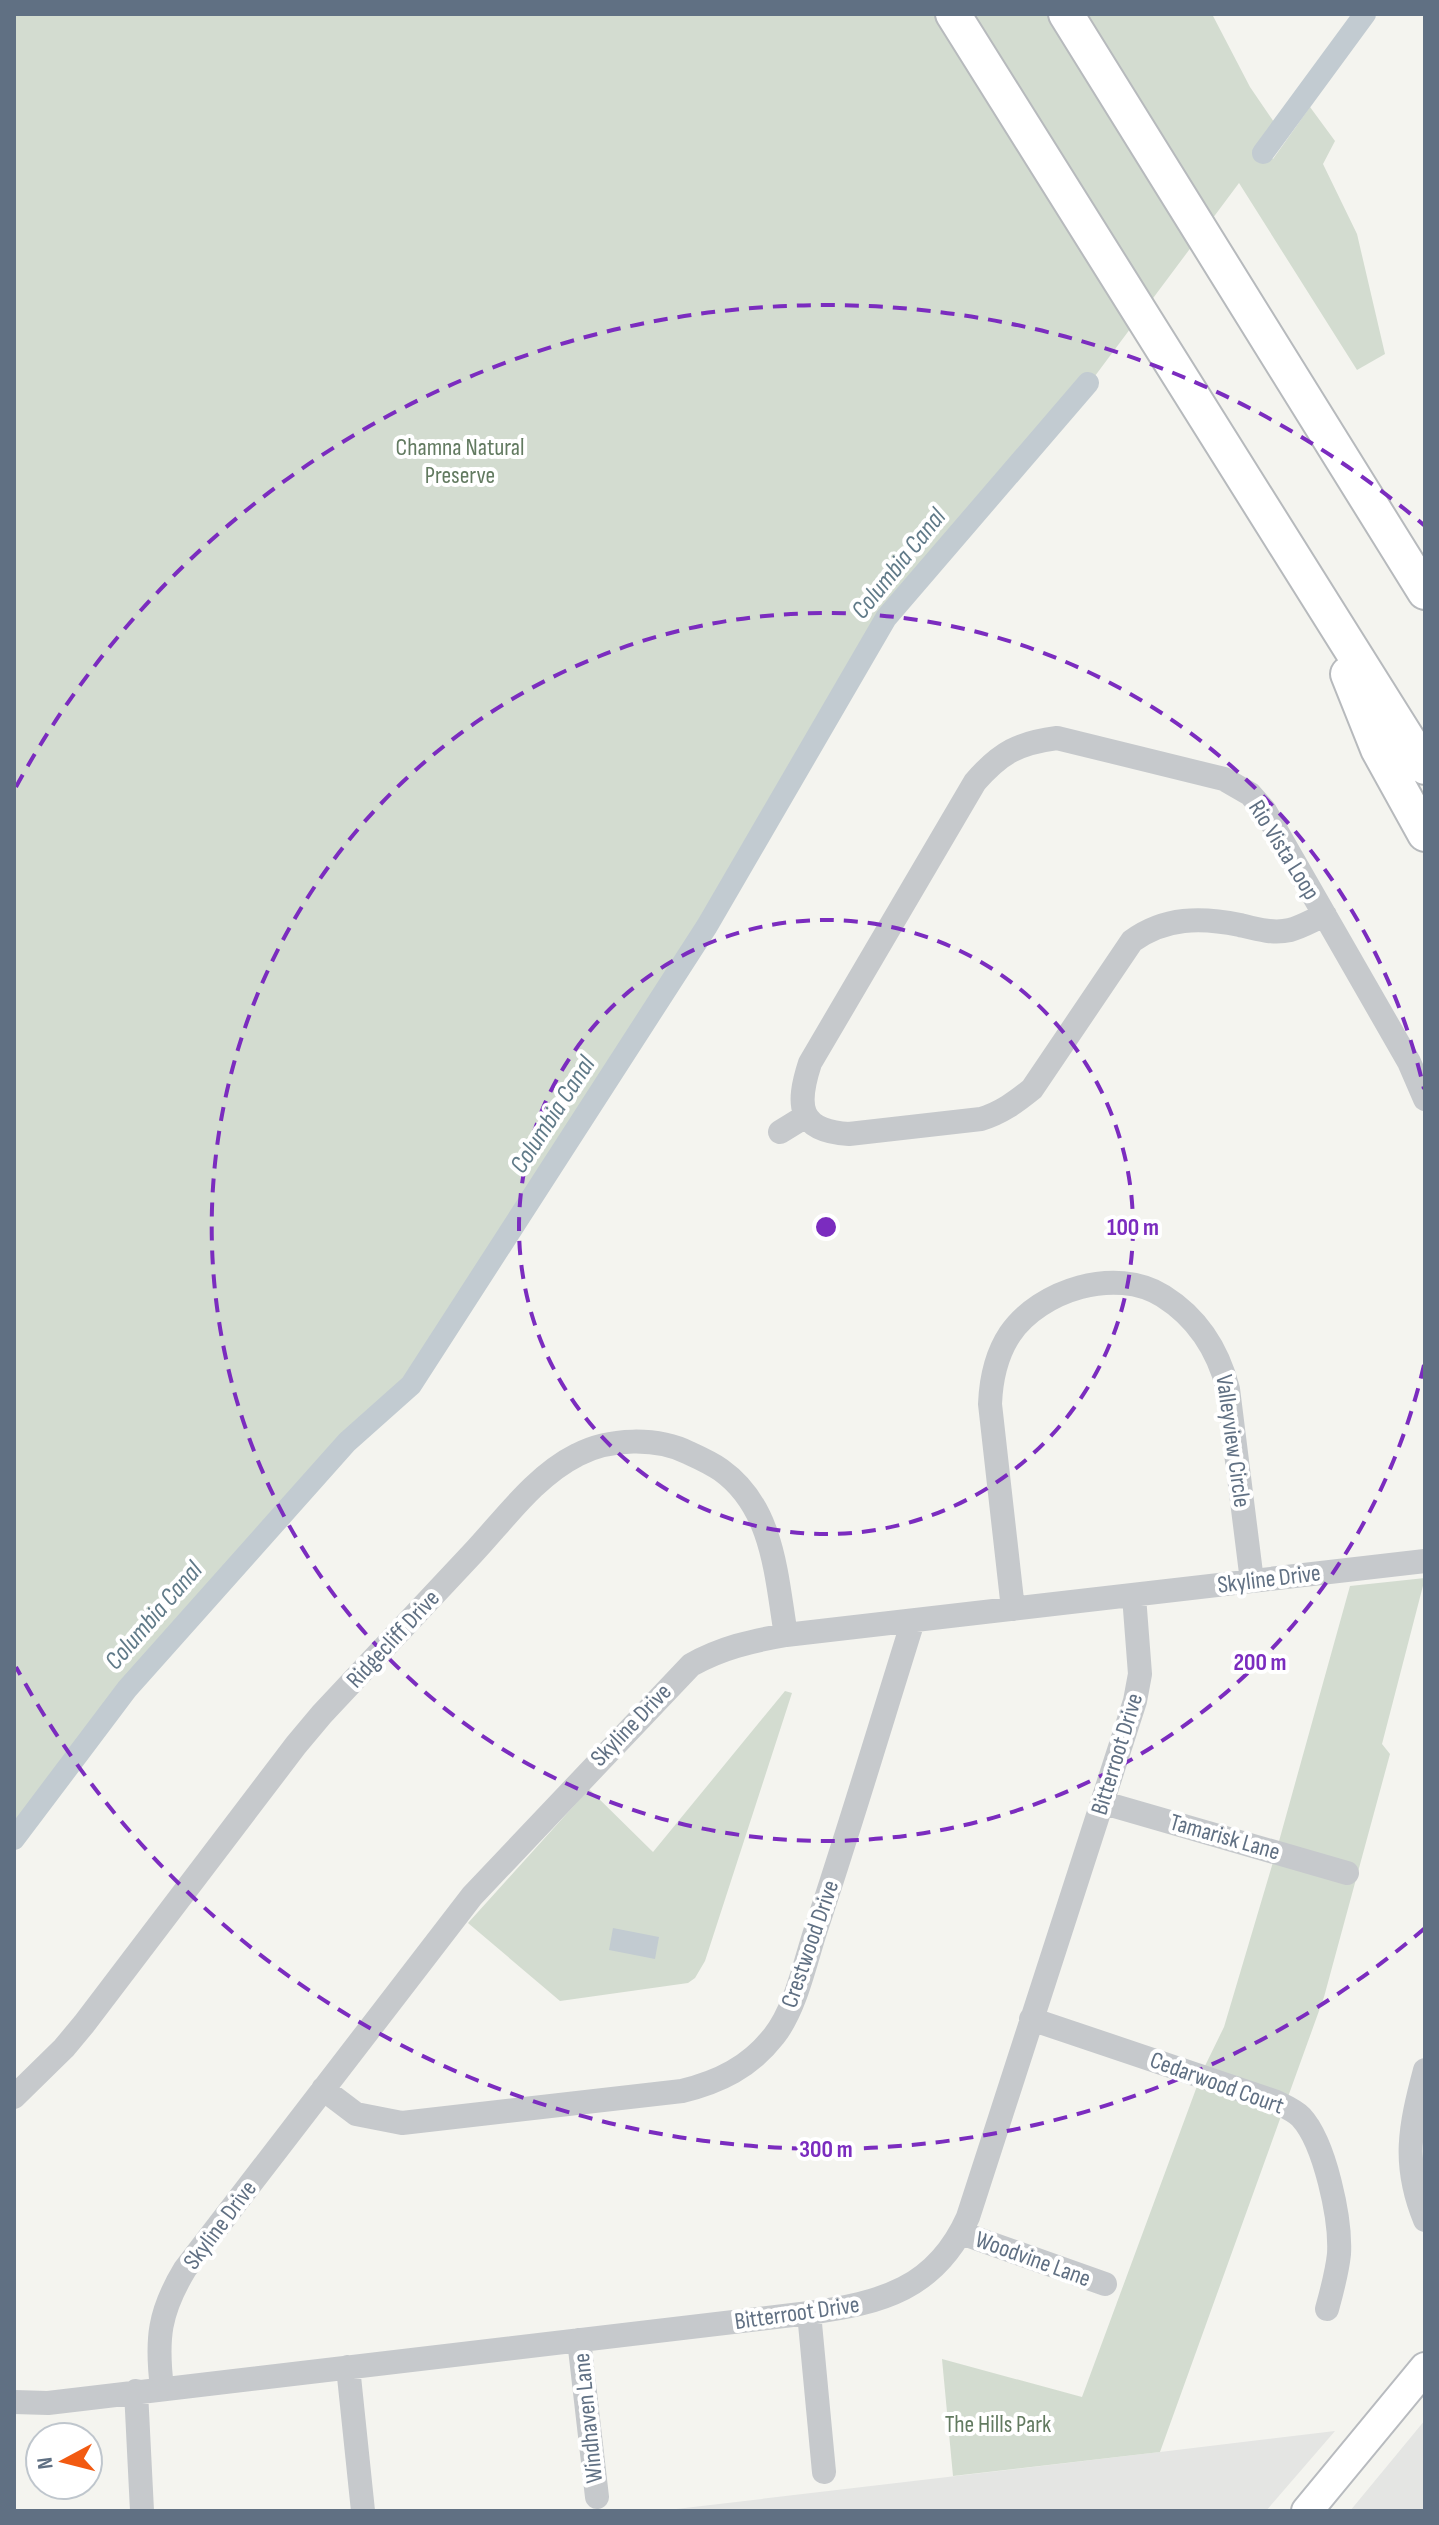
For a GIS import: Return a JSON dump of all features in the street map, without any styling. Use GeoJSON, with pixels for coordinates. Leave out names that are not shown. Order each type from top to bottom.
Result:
{"type":"FeatureCollection","features":[{"type":"Feature","properties":{"kind":"highway"},"geometry":{"type":"LineString","coordinates":[[953,14],[1425,767]]}},
{"type":"Feature","properties":{"kind":"highway"},"geometry":{"type":"LineString","coordinates":[[1066,14],[1425,592]]}},
{"type":"Feature","properties":{"kind":"highway"},"geometry":{"type":"LineString","coordinates":[[1288,372],[1374,473],[1425,548]]}},
{"type":"Feature","properties":{"kind":"highway"},"geometry":{"type":"LineString","coordinates":[[1314,588],[1378,749],[1425,834]]}},
{"type":"Feature","properties":{"kind":"main road"},"geometry":{"type":"LineString","coordinates":[[1307,2511],[1425,2368]]}},
{"type":"Feature","properties":{"kind":"street","name":"Rio Vista Loop"},"geometry":{"type":"LineString","coordinates":[[1057,738],[1224,779],[1250,794],[1265,811],[1325,915],[1290,930],[1274,931],[1188,919],[1146,931],[1132,941],[1032,1089],[994,1115],[849,1134],[818,1128],[806,1116],[801,1099],[804,1082],[822,1041],[975,782],[992,762],[1014,747],[1057,738]]}},
{"type":"Feature","properties":{"kind":"street"},"geometry":{"type":"LineString","coordinates":[[1325,915],[1409,1062],[1425,1099]]}},
{"type":"Feature","properties":{"kind":"street"},"geometry":{"type":"LineString","coordinates":[[780,1132],[806,1116]]}},
{"type":"Feature","properties":{"kind":"street","name":"Valleyview Circle"},"geometry":{"type":"LineString","coordinates":[[1013,1609],[990,1404],[991,1381],[1010,1334],[1026,1316],[1048,1299],[1073,1288],[1102,1283],[1129,1284],[1161,1294],[1188,1315],[1208,1338],[1222,1363],[1252,1581]]}},
{"type":"Feature","properties":{"kind":"street","name":"Ridgecliff Drive"},"geometry":{"type":"LineString","coordinates":[[14,2097],[84,2024],[322,1714],[535,1485],[578,1454],[624,1443],[653,1442],[676,1446],[720,1469],[736,1482],[763,1523],[772,1554],[786,1635]]}},
{"type":"Feature","properties":{"kind":"street","name":"Skyline Drive"},"geometry":{"type":"LineString","coordinates":[[162,2388],[161,2325],[169,2295],[185,2269],[472,1896],[691,1665],[747,1641],[786,1635],[1425,1561]]}},
{"type":"Feature","properties":{"kind":"street","name":"Bitterroot Drive"},"geometry":{"type":"LineString","coordinates":[[136,2391],[850,2308],[893,2295],[919,2280],[939,2262],[961,2233],[974,2201],[1104,1803],[1135,1701],[1140,1674],[1134,1596]]}},
{"type":"Feature","properties":{"kind":"street","name":"Crestwood Drive"},"geometry":{"type":"LineString","coordinates":[[323,2089],[356,2114],[377,2120],[413,2123],[682,2091],[726,2077],[745,2065],[762,2050],[786,2017],[832,1882],[913,1621]]}},
{"type":"Feature","properties":{"kind":"street","name":"Tamarisk Lane"},"geometry":{"type":"LineString","coordinates":[[1104,1803],[1347,1873]]}},
{"type":"Feature","properties":{"kind":"street","name":"Cedarwood Court"},"geometry":{"type":"LineString","coordinates":[[1031,2019],[1274,2101],[1300,2116],[1318,2143],[1324,2160],[1338,2229],[1339,2254],[1327,2309]]}},
{"type":"Feature","properties":{"kind":"street"},"geometry":{"type":"LineString","coordinates":[[1425,2070],[1409,2145],[1412,2179],[1425,2220]]}},
{"type":"Feature","properties":{"kind":"street","name":"Woodvine Lane"},"geometry":{"type":"LineString","coordinates":[[961,2233],[1105,2284]]}},
{"type":"Feature","properties":{"kind":"street"},"geometry":{"type":"LineString","coordinates":[[809,2313],[824,2472]]}},
{"type":"Feature","properties":{"kind":"street","name":"Windhaven Lane"},"geometry":{"type":"LineString","coordinates":[[579,2340],[597,2497]]}},
{"type":"Feature","properties":{"kind":"street"},"geometry":{"type":"LineString","coordinates":[[348,2367],[363,2511]]}},
{"type":"Feature","properties":{"kind":"street"},"geometry":{"type":"LineString","coordinates":[[14,2402],[48,2403],[136,2391],[142,2511]]}},
{"type":"Feature","properties":{"kind":"shaded area"},"geometry":{"type":"Polygon","coordinates":[[[613,1928],[659,1937],[655,1959],[609,1950],[613,1928]]]}},
{"type":"Feature","properties":{"kind":"shaded area"},"geometry":{"type":"Polygon","coordinates":[[[1425,2420],[1425,2511],[1350,2511],[1425,2420]]]}},
{"type":"Feature","properties":{"kind":"shaded area"},"geometry":{"type":"Polygon","coordinates":[[[1335,2431],[1266,2511],[659,2511],[1160,2452],[1335,2431]]]}},
{"type":"Feature","properties":{"kind":"green space","name":"Chamna Natural Preserve"},"geometry":{"type":"Polygon","coordinates":[[[14,14],[1212,14],[1250,87],[1278,128],[1262,152],[1273,159],[1310,107],[1335,141],[1323,164],[1357,234],[1385,354],[1357,370],[1239,183],[1089,384],[886,618],[707,926],[411,1385],[347,1442],[127,1689],[14,1839],[14,14]]]}},
{"type":"Feature","properties":{"kind":"green space","name":"The Hills Park"},"geometry":{"type":"Polygon","coordinates":[[[1425,1578],[1382,1744],[1390,1754],[1324,1997],[1160,2452],[953,2476],[942,2359],[1082,2397],[1203,2070],[1224,2027],[1350,1586],[1425,1578]]]}},
{"type":"Feature","properties":{"kind":"green space"},"geometry":{"type":"Polygon","coordinates":[[[785,1691],[792,1693],[705,1961],[695,1978],[688,1983],[560,2001],[468,1923],[589,1789],[653,1852],[785,1691]]]}},
{"type":"Feature","properties":{"kind":"waterway","name":"Columbia Canal"},"geometry":{"type":"LineString","coordinates":[[1263,153],[1365,14]]}},
{"type":"Feature","properties":{"kind":"waterway","name":"Columbia Canal"},"geometry":{"type":"LineString","coordinates":[[14,1839],[127,1689],[347,1442],[411,1385],[707,926],[886,618],[1088,383]]}}]}
